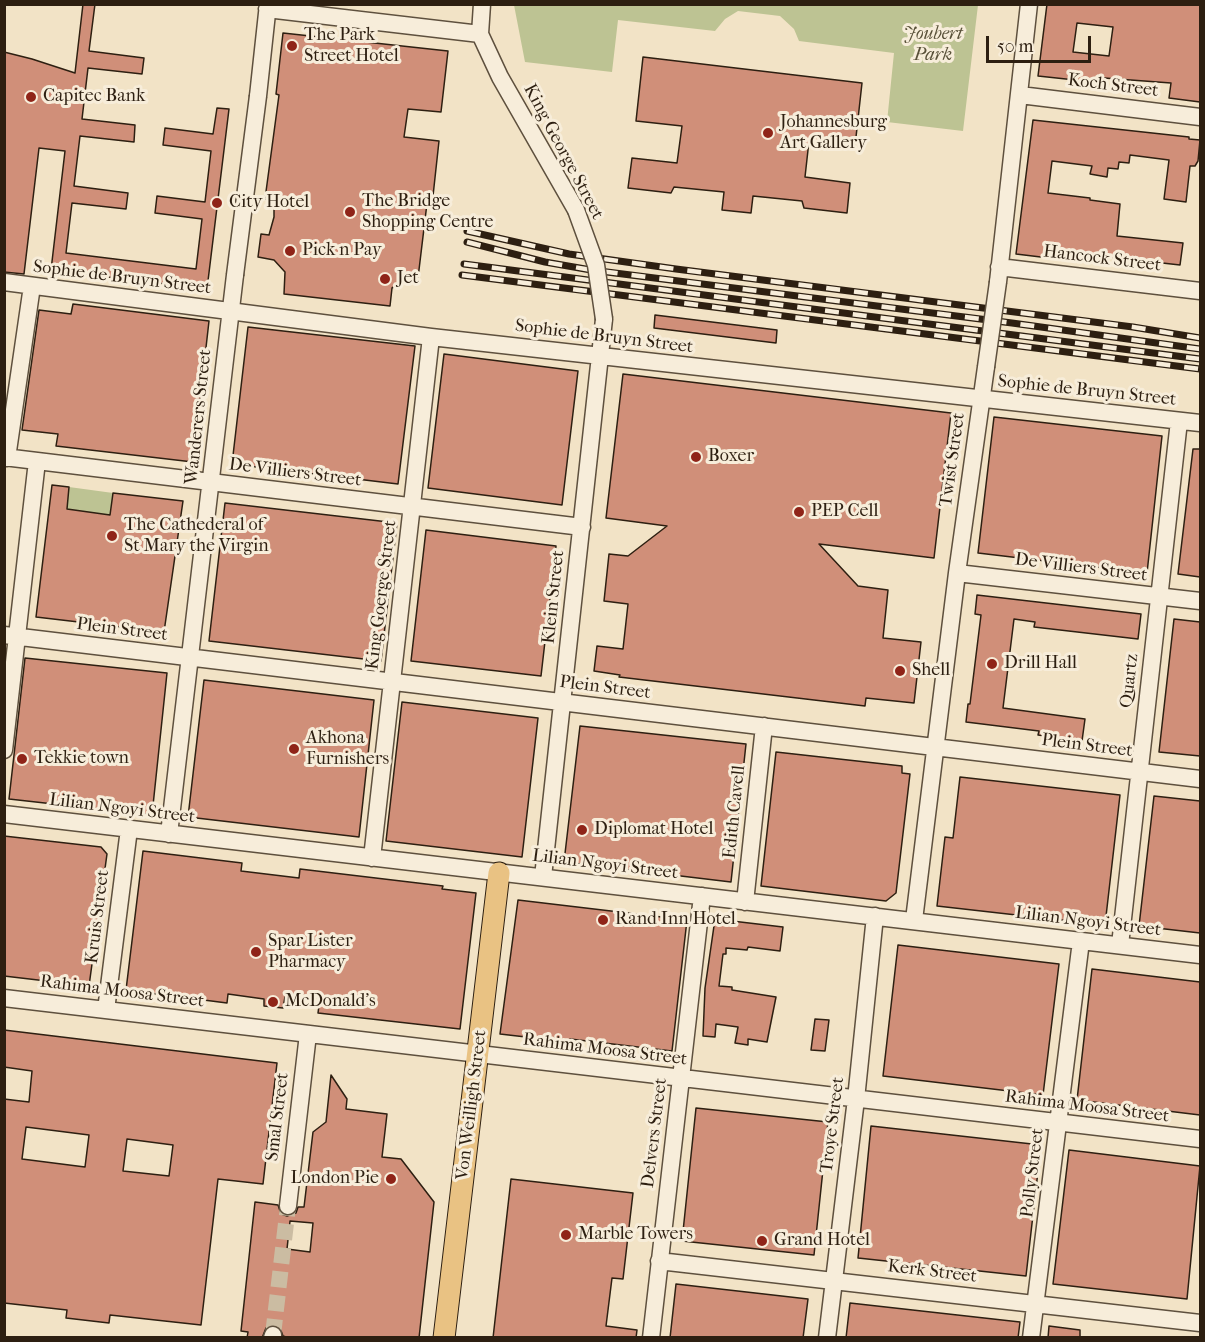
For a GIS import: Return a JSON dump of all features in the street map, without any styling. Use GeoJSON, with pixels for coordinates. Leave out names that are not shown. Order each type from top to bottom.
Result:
{"type":"FeatureCollection","features":[{"type":"Feature","properties":{"kind":"main road","name":"Von Weilligh Street"},"geometry":{"type":"LineString","coordinates":[[444,1338],[499,873]]}},
{"type":"Feature","properties":{"kind":"street","name":"King George Street"},"geometry":{"type":"LineString","coordinates":[[482,4],[480,34],[500,77],[576,210],[596,265],[604,319],[600,357]]}},
{"type":"Feature","properties":{"kind":"street","name":"Twist Street"},"geometry":{"type":"LineString","coordinates":[[914,920],[957,573],[999,274],[1029,4]]}},
{"type":"Feature","properties":{"kind":"street"},"geometry":{"type":"LineString","coordinates":[[267,7],[480,34]]}},
{"type":"Feature","properties":{"kind":"street","name":"Wanderers Street"},"geometry":{"type":"LineString","coordinates":[[169,834],[267,7]]}},
{"type":"Feature","properties":{"kind":"street","name":"Koch Street"},"geometry":{"type":"LineString","coordinates":[[1020,94],[1200,117]]}},
{"type":"Feature","properties":{"kind":"street","name":"Hancock Street"},"geometry":{"type":"LineString","coordinates":[[999,274],[1200,287]]}},
{"type":"Feature","properties":{"kind":"street","name":"Sophie de Bruyn Street"},"geometry":{"type":"LineString","coordinates":[[4,282],[600,357],[1200,423]]}},
{"type":"Feature","properties":{"kind":"street"},"geometry":{"type":"LineString","coordinates":[[6,458],[32,285]]}},
{"type":"Feature","properties":{"kind":"street","name":"King Goerge Street"},"geometry":{"type":"LineString","coordinates":[[372,858],[431,337]]}},
{"type":"Feature","properties":{"kind":"street","name":"Klein Street"},"geometry":{"type":"LineString","coordinates":[[543,878],[600,357]]}},
{"type":"Feature","properties":{"kind":"street","name":"Quartz"},"geometry":{"type":"LineString","coordinates":[[1120,945],[1179,421]]}},
{"type":"Feature","properties":{"kind":"street","name":"De Villiers Street"},"geometry":{"type":"LineString","coordinates":[[6,458],[582,527]]}},
{"type":"Feature","properties":{"kind":"street"},"geometry":{"type":"LineString","coordinates":[[4,750],[11,636],[37,461]]}},
{"type":"Feature","properties":{"kind":"street","name":"De Villiers Street"},"geometry":{"type":"LineString","coordinates":[[957,573],[1200,601]]}},
{"type":"Feature","properties":{"kind":"street","name":"Plein Street"},"geometry":{"type":"LineString","coordinates":[[11,636],[1200,779]]}},
{"type":"Feature","properties":{"kind":"street","name":"Edith Cavell"},"geometry":{"type":"LineString","coordinates":[[745,902],[764,726]]}},
{"type":"Feature","properties":{"kind":"street","name":"Lilian Ngoyi Street"},"geometry":{"type":"LineString","coordinates":[[4,814],[1200,955]]}},
{"type":"Feature","properties":{"kind":"street","name":"Kruis Street"},"geometry":{"type":"LineString","coordinates":[[106,1010],[129,829]]}},
{"type":"Feature","properties":{"kind":"street","name":"Delvers Street"},"geometry":{"type":"LineString","coordinates":[[651,1338],[702,896]]}},
{"type":"Feature","properties":{"kind":"street","name":"Troye Street"},"geometry":{"type":"LineString","coordinates":[[827,1338],[856,1099],[875,916]]}},
{"type":"Feature","properties":{"kind":"street","name":"Polly Street"},"geometry":{"type":"LineString","coordinates":[[1031,1338],[1081,941]]}},
{"type":"Feature","properties":{"kind":"street","name":"Rahima Moosa Street"},"geometry":{"type":"LineString","coordinates":[[4,998],[1200,1139]]}},
{"type":"Feature","properties":{"kind":"street","name":"Smal Street"},"geometry":{"type":"LineString","coordinates":[[288,1206],[308,1034]]}},
{"type":"Feature","properties":{"kind":"street","name":"Kerk Street"},"geometry":{"type":"LineString","coordinates":[[659,1261],[1200,1323]]}},
{"type":"Feature","properties":{"kind":"green space","name":"Joubert Park"},"geometry":{"type":"Polygon","coordinates":[[[514,5],[978,5],[963,131],[887,122],[894,53],[799,41],[794,29],[780,16],[738,11],[725,19],[715,31],[618,20],[612,72],[525,62],[514,5]]]}},
{"type":"Feature","properties":{"kind":"green space"},"geometry":{"type":"Polygon","coordinates":[[[69,487],[113,493],[110,515],[67,509],[69,487]]]}},
{"type":"Feature","properties":{"kind":"building"},"geometry":{"type":"Polygon","coordinates":[[[83,4],[95,4],[89,51],[144,58],[142,74],[88,68],[82,119],[135,125],[134,142],[80,136],[74,186],[128,193],[126,209],[72,203],[66,253],[196,269],[202,219],[155,213],[157,196],[205,202],[211,151],[163,145],[165,128],[213,134],[217,108],[229,109],[207,289],[51,270],[65,151],[39,148],[24,274],[4,272],[4,52],[75,73],[83,4]]]}},
{"type":"Feature","properties":{"kind":"building"},"geometry":{"type":"Polygon","coordinates":[[[1047,4],[1200,4],[1200,102],[1169,98],[1171,83],[1104,78],[1103,83],[1038,76],[1047,4]],[[1077,23],[1073,52],[1109,56],[1113,27],[1077,23]]]}},
{"type":"Feature","properties":{"kind":"building"},"geometry":{"type":"Polygon","coordinates":[[[283,33],[448,51],[441,112],[408,109],[404,137],[439,141],[433,196],[428,195],[418,278],[409,277],[392,288],[390,306],[284,294],[285,272],[274,260],[258,257],[261,234],[269,235],[274,217],[274,200],[265,199],[279,95],[276,94],[283,33]]]}},
{"type":"Feature","properties":{"kind":"building","name":"Johannesburg Art Gallery"},"geometry":{"type":"Polygon","coordinates":[[[643,57],[862,83],[855,146],[809,141],[805,177],[850,183],[847,213],[804,208],[802,201],[753,196],[751,213],[722,210],[724,192],[674,187],[671,193],[628,188],[632,158],[677,163],[682,126],[636,121],[643,57]]]}},
{"type":"Feature","properties":{"kind":"building"},"geometry":{"type":"Polygon","coordinates":[[[1033,120],[1200,140],[1198,161],[1195,166],[1190,166],[1186,202],[1164,199],[1169,160],[1130,155],[1129,163],[1119,162],[1118,169],[1108,168],[1107,177],[1090,174],[1092,166],[1052,161],[1048,193],[1120,204],[1117,236],[1183,243],[1180,265],[1083,254],[1082,262],[1016,254],[1033,120]]]}},
{"type":"Feature","properties":{"kind":"building"},"geometry":{"type":"Polygon","coordinates":[[[73,304],[209,321],[193,462],[56,446],[58,434],[22,430],[39,310],[71,314],[73,304]]]}},
{"type":"Feature","properties":{"kind":"building"},"geometry":{"type":"Polygon","coordinates":[[[655,315],[777,330],[776,343],[654,328],[655,315]]]}},
{"type":"Feature","properties":{"kind":"building"},"geometry":{"type":"Polygon","coordinates":[[[248,327],[415,346],[398,484],[232,464],[248,327]]]}},
{"type":"Feature","properties":{"kind":"building"},"geometry":{"type":"Polygon","coordinates":[[[444,354],[578,371],[562,505],[428,488],[444,354]]]}},
{"type":"Feature","properties":{"kind":"building"},"geometry":{"type":"Polygon","coordinates":[[[623,374],[951,413],[934,558],[819,544],[858,586],[888,590],[883,638],[921,642],[914,703],[866,698],[865,706],[619,677],[620,675],[594,671],[597,646],[623,649],[628,604],[604,601],[609,554],[628,556],[667,526],[606,518],[623,374]]]}},
{"type":"Feature","properties":{"kind":"building"},"geometry":{"type":"Polygon","coordinates":[[[994,417],[1162,436],[1147,573],[978,553],[994,417]]]}},
{"type":"Feature","properties":{"kind":"building"},"geometry":{"type":"Polygon","coordinates":[[[1193,449],[1200,449],[1200,577],[1178,574],[1193,449]]]}},
{"type":"Feature","properties":{"kind":"building"},"geometry":{"type":"Polygon","coordinates":[[[52,485],[69,487],[67,509],[110,515],[113,493],[183,501],[164,632],[36,617],[52,485]]]}},
{"type":"Feature","properties":{"kind":"building"},"geometry":{"type":"Polygon","coordinates":[[[225,503],[397,523],[381,661],[209,641],[225,503]]]}},
{"type":"Feature","properties":{"kind":"building"},"geometry":{"type":"Polygon","coordinates":[[[426,530],[556,546],[541,676],[411,661],[426,530]]]}},
{"type":"Feature","properties":{"kind":"building"},"geometry":{"type":"Polygon","coordinates":[[[977,595],[1141,614],[1138,639],[1034,627],[1035,622],[1014,619],[1003,708],[1085,719],[1082,741],[1038,735],[1039,731],[966,722],[981,615],[975,614],[977,595]]]}},
{"type":"Feature","properties":{"kind":"building"},"geometry":{"type":"Polygon","coordinates":[[[1174,619],[1200,622],[1200,756],[1159,752],[1174,619]]]}},
{"type":"Feature","properties":{"kind":"building"},"geometry":{"type":"Polygon","coordinates":[[[25,658],[167,673],[152,815],[9,799],[25,658]]]}},
{"type":"Feature","properties":{"kind":"building"},"geometry":{"type":"Polygon","coordinates":[[[204,680],[374,700],[359,837],[188,817],[204,680]]]}},
{"type":"Feature","properties":{"kind":"building"},"geometry":{"type":"Polygon","coordinates":[[[402,702],[538,718],[522,857],[386,841],[402,702]]]}},
{"type":"Feature","properties":{"kind":"building"},"geometry":{"type":"Polygon","coordinates":[[[580,726],[746,744],[731,882],[564,862],[580,726]]]}},
{"type":"Feature","properties":{"kind":"building"},"geometry":{"type":"Polygon","coordinates":[[[776,752],[902,766],[902,773],[910,774],[896,893],[886,901],[761,886],[776,752]]]}},
{"type":"Feature","properties":{"kind":"building"},"geometry":{"type":"Polygon","coordinates":[[[960,777],[1120,795],[1105,925],[937,906],[945,837],[953,838],[960,777]]]}},
{"type":"Feature","properties":{"kind":"building"},"geometry":{"type":"Polygon","coordinates":[[[1154,796],[1200,801],[1200,933],[1139,926],[1154,796]]]}},
{"type":"Feature","properties":{"kind":"building"},"geometry":{"type":"Polygon","coordinates":[[[4,836],[101,847],[107,854],[89,986],[4,976],[4,836]]]}},
{"type":"Feature","properties":{"kind":"building"},"geometry":{"type":"Polygon","coordinates":[[[143,851],[242,863],[241,871],[299,878],[300,869],[443,886],[442,889],[476,893],[460,1029],[318,1013],[320,998],[294,994],[293,998],[285,997],[283,1008],[264,1006],[264,999],[228,994],[227,1003],[126,990],[143,851]]]}},
{"type":"Feature","properties":{"kind":"building"},"geometry":{"type":"Polygon","coordinates":[[[518,900],[687,920],[672,1051],[570,1039],[569,1042],[500,1034],[518,900]]]}},
{"type":"Feature","properties":{"kind":"building"},"geometry":{"type":"Polygon","coordinates":[[[715,919],[783,927],[780,951],[748,947],[747,950],[726,948],[726,954],[723,954],[719,986],[776,997],[767,1042],[748,1039],[748,1045],[735,1043],[738,1027],[716,1024],[715,1037],[703,1036],[705,988],[715,919]]]}},
{"type":"Feature","properties":{"kind":"building"},"geometry":{"type":"Polygon","coordinates":[[[898,945],[1059,964],[1043,1095],[883,1076],[898,945]]]}},
{"type":"Feature","properties":{"kind":"building"},"geometry":{"type":"Polygon","coordinates":[[[1092,969],[1200,982],[1200,1115],[1077,1100],[1092,969]]]}},
{"type":"Feature","properties":{"kind":"building"},"geometry":{"type":"Polygon","coordinates":[[[815,1019],[829,1020],[825,1051],[811,1050],[815,1019]]]}},
{"type":"Feature","properties":{"kind":"building"},"geometry":{"type":"Polygon","coordinates":[[[4,1030],[277,1063],[263,1184],[218,1179],[201,1325],[110,1315],[109,1323],[66,1318],[67,1310],[4,1303],[4,1099],[29,1102],[32,1071],[4,1067],[4,1030]],[[26,1127],[22,1159],[85,1167],[89,1135],[26,1127]],[[127,1139],[123,1171],[169,1176],[173,1145],[127,1139]]]}},
{"type":"Feature","properties":{"kind":"building"},"geometry":{"type":"Polygon","coordinates":[[[331,1075],[347,1099],[346,1109],[387,1114],[382,1157],[401,1159],[434,1202],[419,1338],[289,1338],[283,1336],[280,1328],[271,1325],[266,1328],[262,1338],[247,1338],[248,1332],[241,1331],[255,1202],[278,1205],[281,1214],[287,1216],[296,1213],[298,1207],[304,1207],[313,1132],[326,1122],[331,1075]],[[290,1221],[287,1249],[310,1252],[313,1223],[290,1221]]]}},
{"type":"Feature","properties":{"kind":"building"},"geometry":{"type":"Polygon","coordinates":[[[696,1108],[828,1122],[814,1255],[682,1241],[696,1108]]]}},
{"type":"Feature","properties":{"kind":"building"},"geometry":{"type":"Polygon","coordinates":[[[871,1126],[1041,1145],[1026,1276],[858,1258],[871,1126]]]}},
{"type":"Feature","properties":{"kind":"building"},"geometry":{"type":"Polygon","coordinates":[[[1069,1150],[1200,1166],[1187,1299],[1053,1284],[1069,1150]]]}},
{"type":"Feature","properties":{"kind":"building","name":"Marble Towers"},"geometry":{"type":"Polygon","coordinates":[[[511,1179],[633,1193],[623,1279],[612,1278],[606,1326],[637,1330],[636,1338],[493,1338],[511,1179]]]}},
{"type":"Feature","properties":{"kind":"building"},"geometry":{"type":"Polygon","coordinates":[[[676,1284],[808,1299],[803,1338],[670,1338],[676,1284]]]}},
{"type":"Feature","properties":{"kind":"building"},"geometry":{"type":"Polygon","coordinates":[[[850,1303],[1020,1322],[1018,1338],[846,1338],[850,1303]]]}},
{"type":"Feature","properties":{"kind":"building"},"geometry":{"type":"Polygon","coordinates":[[[1049,1326],[1080,1330],[1080,1338],[1048,1338],[1049,1326]]]}},
{"type":"Feature","properties":{"kind":"tunnel"},"geometry":{"type":"LineString","coordinates":[[273,1335],[288,1206]]}},
{"type":"Feature","properties":{"kind":"railway"},"geometry":{"type":"LineString","coordinates":[[467,231],[569,254],[1133,327],[1200,338]]}},
{"type":"Feature","properties":{"kind":"railway"},"geometry":{"type":"LineString","coordinates":[[467,242],[545,262],[591,270],[1200,349]]}},
{"type":"Feature","properties":{"kind":"railway"},"geometry":{"type":"LineString","coordinates":[[464,264],[1200,359]]}},
{"type":"Feature","properties":{"kind":"railway"},"geometry":{"type":"LineString","coordinates":[[462,275],[1200,369]]}},
{"type":"Feature","properties":{"kind":"place","name":"The Park Street Hotel"},"geometry":{"type":"Point","coordinates":[292,46]}},
{"type":"Feature","properties":{"kind":"place","name":"Capitec Bank"},"geometry":{"type":"Point","coordinates":[31,97]}},
{"type":"Feature","properties":{"kind":"place","name":"Johannesburg Art Gallery"},"geometry":{"type":"Point","coordinates":[768,133]}},
{"type":"Feature","properties":{"kind":"place","name":"City Hotel"},"geometry":{"type":"Point","coordinates":[217,203]}},
{"type":"Feature","properties":{"kind":"place","name":"The Bridge Shopping Centre"},"geometry":{"type":"Point","coordinates":[350,212]}},
{"type":"Feature","properties":{"kind":"place","name":"Pick n Pay"},"geometry":{"type":"Point","coordinates":[290,251]}},
{"type":"Feature","properties":{"kind":"place","name":"Jet"},"geometry":{"type":"Point","coordinates":[385,279]}},
{"type":"Feature","properties":{"kind":"place","name":"Boxer"},"geometry":{"type":"Point","coordinates":[696,457]}},
{"type":"Feature","properties":{"kind":"place","name":"PEP Cell"},"geometry":{"type":"Point","coordinates":[799,512]}},
{"type":"Feature","properties":{"kind":"place","name":"The Cathederal of St Mary the Virgin"},"geometry":{"type":"Point","coordinates":[112,536]}},
{"type":"Feature","properties":{"kind":"place","name":"Drill Hall"},"geometry":{"type":"Point","coordinates":[992,664]}},
{"type":"Feature","properties":{"kind":"place","name":"Shell"},"geometry":{"type":"Point","coordinates":[900,671]}},
{"type":"Feature","properties":{"kind":"place","name":"Akhona Furnishers"},"geometry":{"type":"Point","coordinates":[294,749]}},
{"type":"Feature","properties":{"kind":"place","name":"Tekkie town"},"geometry":{"type":"Point","coordinates":[22,759]}},
{"type":"Feature","properties":{"kind":"place","name":"Diplomat Hotel"},"geometry":{"type":"Point","coordinates":[582,830]}},
{"type":"Feature","properties":{"kind":"place","name":"Rand Inn Hotel"},"geometry":{"type":"Point","coordinates":[603,920]}},
{"type":"Feature","properties":{"kind":"place","name":"Spar Lister Pharmacy"},"geometry":{"type":"Point","coordinates":[256,952]}},
{"type":"Feature","properties":{"kind":"place","name":"McDonald's"},"geometry":{"type":"Point","coordinates":[273,1002]}},
{"type":"Feature","properties":{"kind":"place","name":"London Pie"},"geometry":{"type":"Point","coordinates":[391,1179]}},
{"type":"Feature","properties":{"kind":"place","name":"Marble Towers"},"geometry":{"type":"Point","coordinates":[566,1235]}},
{"type":"Feature","properties":{"kind":"place","name":"Grand Hotel"},"geometry":{"type":"Point","coordinates":[762,1241]}}]}
